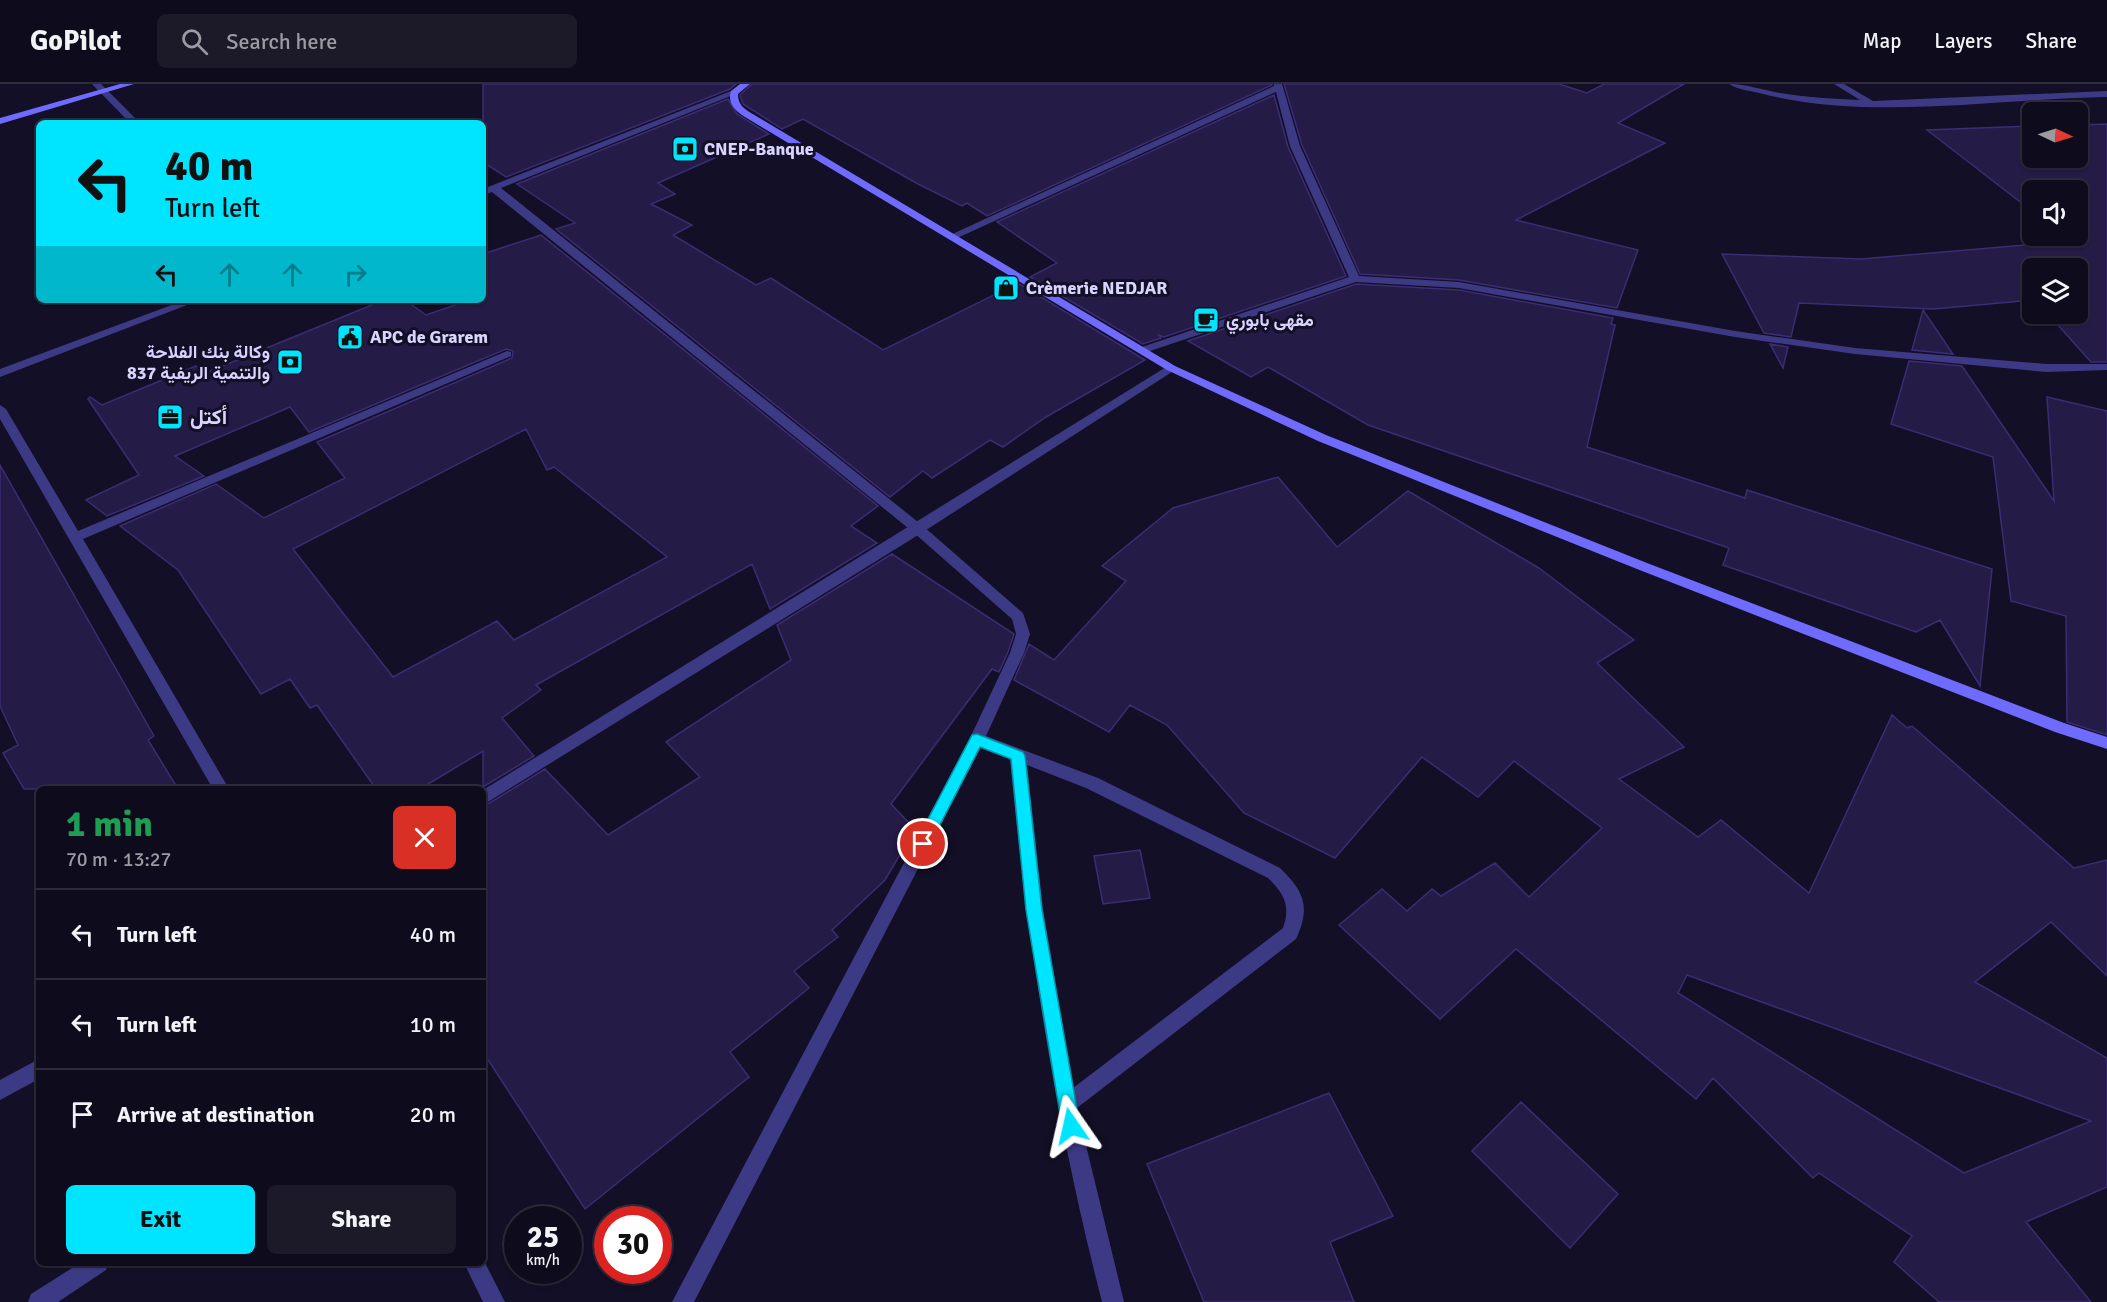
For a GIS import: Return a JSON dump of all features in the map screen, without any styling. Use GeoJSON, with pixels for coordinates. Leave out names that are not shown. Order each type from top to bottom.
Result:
{"type":"FeatureCollection","features":[{"type":"Feature","properties":{"kind":"main road"},"geometry":{"type":"LineString","coordinates":[[0,121],[130,84]]}},
{"type":"Feature","properties":{"kind":"main road"},"geometry":{"type":"LineString","coordinates":[[746,84],[734,93],[733,100],[737,108],[756,121],[1171,368],[1322,438],[1388,465],[2060,728],[2107,743]]}},
{"type":"Feature","properties":{"kind":"street"},"geometry":{"type":"LineString","coordinates":[[96,84],[132,120]]}},
{"type":"Feature","properties":{"kind":"street"},"geometry":{"type":"LineString","coordinates":[[1733,84],[1759,92],[1840,104],[2048,94],[2107,94]]}},
{"type":"Feature","properties":{"kind":"street"},"geometry":{"type":"LineString","coordinates":[[1838,84],[1870,103]]}},
{"type":"Feature","properties":{"kind":"street"},"geometry":{"type":"LineString","coordinates":[[951,237],[1278,86],[1295,146],[1355,279]]}},
{"type":"Feature","properties":{"kind":"street"},"geometry":{"type":"LineString","coordinates":[[683,1302],[977,739],[1017,653],[1023,634],[1018,617],[918,529],[489,190],[734,93]]}},
{"type":"Feature","properties":{"kind":"street"},"geometry":{"type":"LineString","coordinates":[[1143,350],[1355,279],[1459,285],[1735,334],[1855,351],[2046,368],[2107,367]]}},
{"type":"Feature","properties":{"kind":"street"},"geometry":{"type":"LineString","coordinates":[[0,373],[187,303]]}},
{"type":"Feature","properties":{"kind":"street"},"geometry":{"type":"LineString","coordinates":[[75,537],[507,354]]}},
{"type":"Feature","properties":{"kind":"street"},"geometry":{"type":"LineString","coordinates":[[486,796],[918,529],[1171,368]]}},
{"type":"Feature","properties":{"kind":"street"},"geometry":{"type":"LineString","coordinates":[[0,410],[219,786]]}},
{"type":"Feature","properties":{"kind":"street"},"geometry":{"type":"LineString","coordinates":[[977,739],[1092,783],[1274,873],[1293,891],[1297,915],[1290,933],[1067,1104]]}},
{"type":"Feature","properties":{"kind":"street"},"geometry":{"type":"LineString","coordinates":[[1018,756],[1034,910],[1067,1104],[1095,1234],[1113,1302]]}},
{"type":"Feature","properties":{"kind":"street"},"geometry":{"type":"LineString","coordinates":[[0,1091],[36,1070]]}},
{"type":"Feature","properties":{"kind":"street"},"geometry":{"type":"LineString","coordinates":[[39,1302],[94,1266]]}},
{"type":"Feature","properties":{"kind":"street"},"geometry":{"type":"LineString","coordinates":[[476,1266],[494,1302]]}},
{"type":"Feature","properties":{"kind":"building"},"geometry":{"type":"Polygon","coordinates":[[[483,84],[736,84],[730,89],[506,177],[486,164],[486,120],[483,120],[483,84]]]}},
{"type":"Feature","properties":{"kind":"building"},"geometry":{"type":"Polygon","coordinates":[[[752,84],[1272,85],[987,216],[967,203],[962,206],[918,184],[803,119],[782,129],[743,104],[740,95],[752,84]]]}},
{"type":"Feature","properties":{"kind":"building"},"geometry":{"type":"Polygon","coordinates":[[[1284,84],[1559,84],[1587,93],[1604,84],[1684,84],[1618,123],[1665,143],[1516,220],[1638,250],[1617,308],[1459,280],[1360,274],[1302,145],[1284,84]]]}},
{"type":"Feature","properties":{"kind":"building"},"geometry":{"type":"Polygon","coordinates":[[[1274,95],[1288,147],[1346,276],[1164,337],[1159,335],[1161,338],[1143,344],[1030,277],[1057,263],[997,222],[1274,95]]]}},
{"type":"Feature","properties":{"kind":"building"},"geometry":{"type":"Polygon","coordinates":[[[728,99],[737,114],[769,134],[658,183],[675,194],[651,204],[692,225],[673,235],[756,285],[771,278],[883,350],[1018,283],[1145,360],[1046,417],[1003,447],[990,440],[932,478],[923,471],[890,497],[556,229],[575,223],[517,184],[728,99]]]}},
{"type":"Feature","properties":{"kind":"building"},"geometry":{"type":"Polygon","coordinates":[[[2107,124],[2107,362],[2091,362],[2057,324],[2088,324],[2088,258],[2022,258],[2022,301],[1934,309],[1799,303],[1791,337],[1764,333],[1722,254],[1861,259],[2022,245],[2088,246],[2088,180],[2022,180],[2022,203],[1927,130],[2022,126],[2022,168],[2088,168],[2088,125],[2107,124]]]}},
{"type":"Feature","properties":{"kind":"building"},"geometry":{"type":"Polygon","coordinates":[[[541,235],[878,506],[851,526],[877,543],[770,609],[752,564],[536,685],[541,690],[502,718],[534,756],[485,786],[483,751],[425,786],[374,786],[317,705],[310,708],[290,679],[261,694],[178,570],[120,526],[216,484],[264,518],[345,478],[317,442],[512,358],[513,351],[506,349],[309,432],[290,407],[175,456],[204,476],[107,516],[86,500],[139,475],[88,399],[90,397],[102,405],[196,366],[203,374],[377,303],[409,303],[426,315],[461,303],[486,303],[486,253],[541,235]],[[526,429],[293,549],[393,677],[497,621],[514,640],[667,557],[554,467],[547,470],[526,429]]]}},
{"type":"Feature","properties":{"kind":"building"},"geometry":{"type":"Polygon","coordinates":[[[1356,284],[1459,290],[1613,318],[1611,324],[1615,325],[1587,447],[1745,498],[1747,490],[1992,569],[1980,686],[1940,620],[1916,632],[1723,565],[1729,548],[1368,425],[1268,367],[1251,377],[1188,341],[1356,284]]]}},
{"type":"Feature","properties":{"kind":"building"},"geometry":{"type":"Polygon","coordinates":[[[1923,310],[1953,354],[1912,350],[1923,310]]]}},
{"type":"Feature","properties":{"kind":"building"},"geometry":{"type":"Polygon","coordinates":[[[1770,344],[1788,347],[1783,368],[1770,344]]]}},
{"type":"Feature","properties":{"kind":"building"},"geometry":{"type":"Polygon","coordinates":[[[1909,361],[1962,366],[2054,501],[2047,397],[2107,411],[2107,735],[2067,722],[2066,616],[2011,601],[1993,457],[1891,424],[1909,361]]]}},
{"type":"Feature","properties":{"kind":"building"},"geometry":{"type":"Polygon","coordinates":[[[0,465],[154,736],[148,740],[176,786],[36,786],[36,789],[24,789],[3,753],[18,745],[0,706],[0,465]]]}},
{"type":"Feature","properties":{"kind":"building"},"geometry":{"type":"Polygon","coordinates":[[[1278,477],[1337,547],[1408,491],[1539,568],[1634,640],[1597,663],[1684,747],[1619,779],[1698,837],[1721,820],[1809,893],[1892,715],[1907,728],[1912,726],[2074,868],[2107,860],[2107,976],[2051,922],[1975,982],[2107,1058],[2107,1187],[2026,1222],[2091,1302],[1939,1302],[1894,1262],[1912,1236],[1819,1173],[1813,1178],[1713,1078],[1696,1099],[1516,949],[1440,1019],[1339,925],[1382,889],[1407,911],[1432,889],[1441,896],[1495,863],[1529,897],[1602,828],[1514,761],[1478,797],[1422,757],[1335,858],[1244,813],[1167,725],[1130,705],[1109,732],[1014,680],[1029,644],[1054,660],[1126,581],[1102,566],[1173,508],[1278,477]],[[1687,975],[1678,993],[1964,1173],[2091,1121],[1687,975]]]}},
{"type":"Feature","properties":{"kind":"building"},"geometry":{"type":"Polygon","coordinates":[[[892,554],[1014,634],[999,672],[992,669],[891,804],[915,829],[885,880],[832,930],[838,937],[794,971],[809,988],[730,1052],[749,1077],[585,1209],[486,1057],[486,805],[545,769],[608,835],[700,777],[666,742],[791,660],[777,625],[892,554]]]}},
{"type":"Feature","properties":{"kind":"building"},"geometry":{"type":"Polygon","coordinates":[[[1140,850],[1150,898],[1103,904],[1094,856],[1140,850]]]}},
{"type":"Feature","properties":{"kind":"building"},"geometry":{"type":"Polygon","coordinates":[[[1329,1093],[1393,1216],[1330,1242],[1354,1302],[1204,1302],[1147,1164],[1329,1093]]]}},
{"type":"Feature","properties":{"kind":"building"},"geometry":{"type":"Polygon","coordinates":[[[1521,1102],[1618,1194],[1570,1248],[1472,1151],[1521,1102]]]}},
{"type":"Feature","properties":{"kind":"place","name":"CNEP-Banque"},"geometry":{"type":"Point","coordinates":[685,149]}},
{"type":"Feature","properties":{"kind":"place","name":"Crèmerie NEDJAR"},"geometry":{"type":"Point","coordinates":[1006,288]}},
{"type":"Feature","properties":{"kind":"place","name":"مقهى بابوري"},"geometry":{"type":"Point","coordinates":[1206,320]}},
{"type":"Feature","properties":{"kind":"place","name":"APC de Grarem"},"geometry":{"type":"Point","coordinates":[350,337]}},
{"type":"Feature","properties":{"kind":"place","name":"وكالة بنك الفلاحة والتنمية الريفية 837"},"geometry":{"type":"Point","coordinates":[290,362]}},
{"type":"Feature","properties":{"kind":"place","name":"أكتل"},"geometry":{"type":"Point","coordinates":[170,417]}},
{"type":"Feature","properties":{"kind":"route"},"geometry":{"type":"LineString","coordinates":[[923,844],[977,739],[1018,756],[1034,910],[1071,1126]]}}]}
